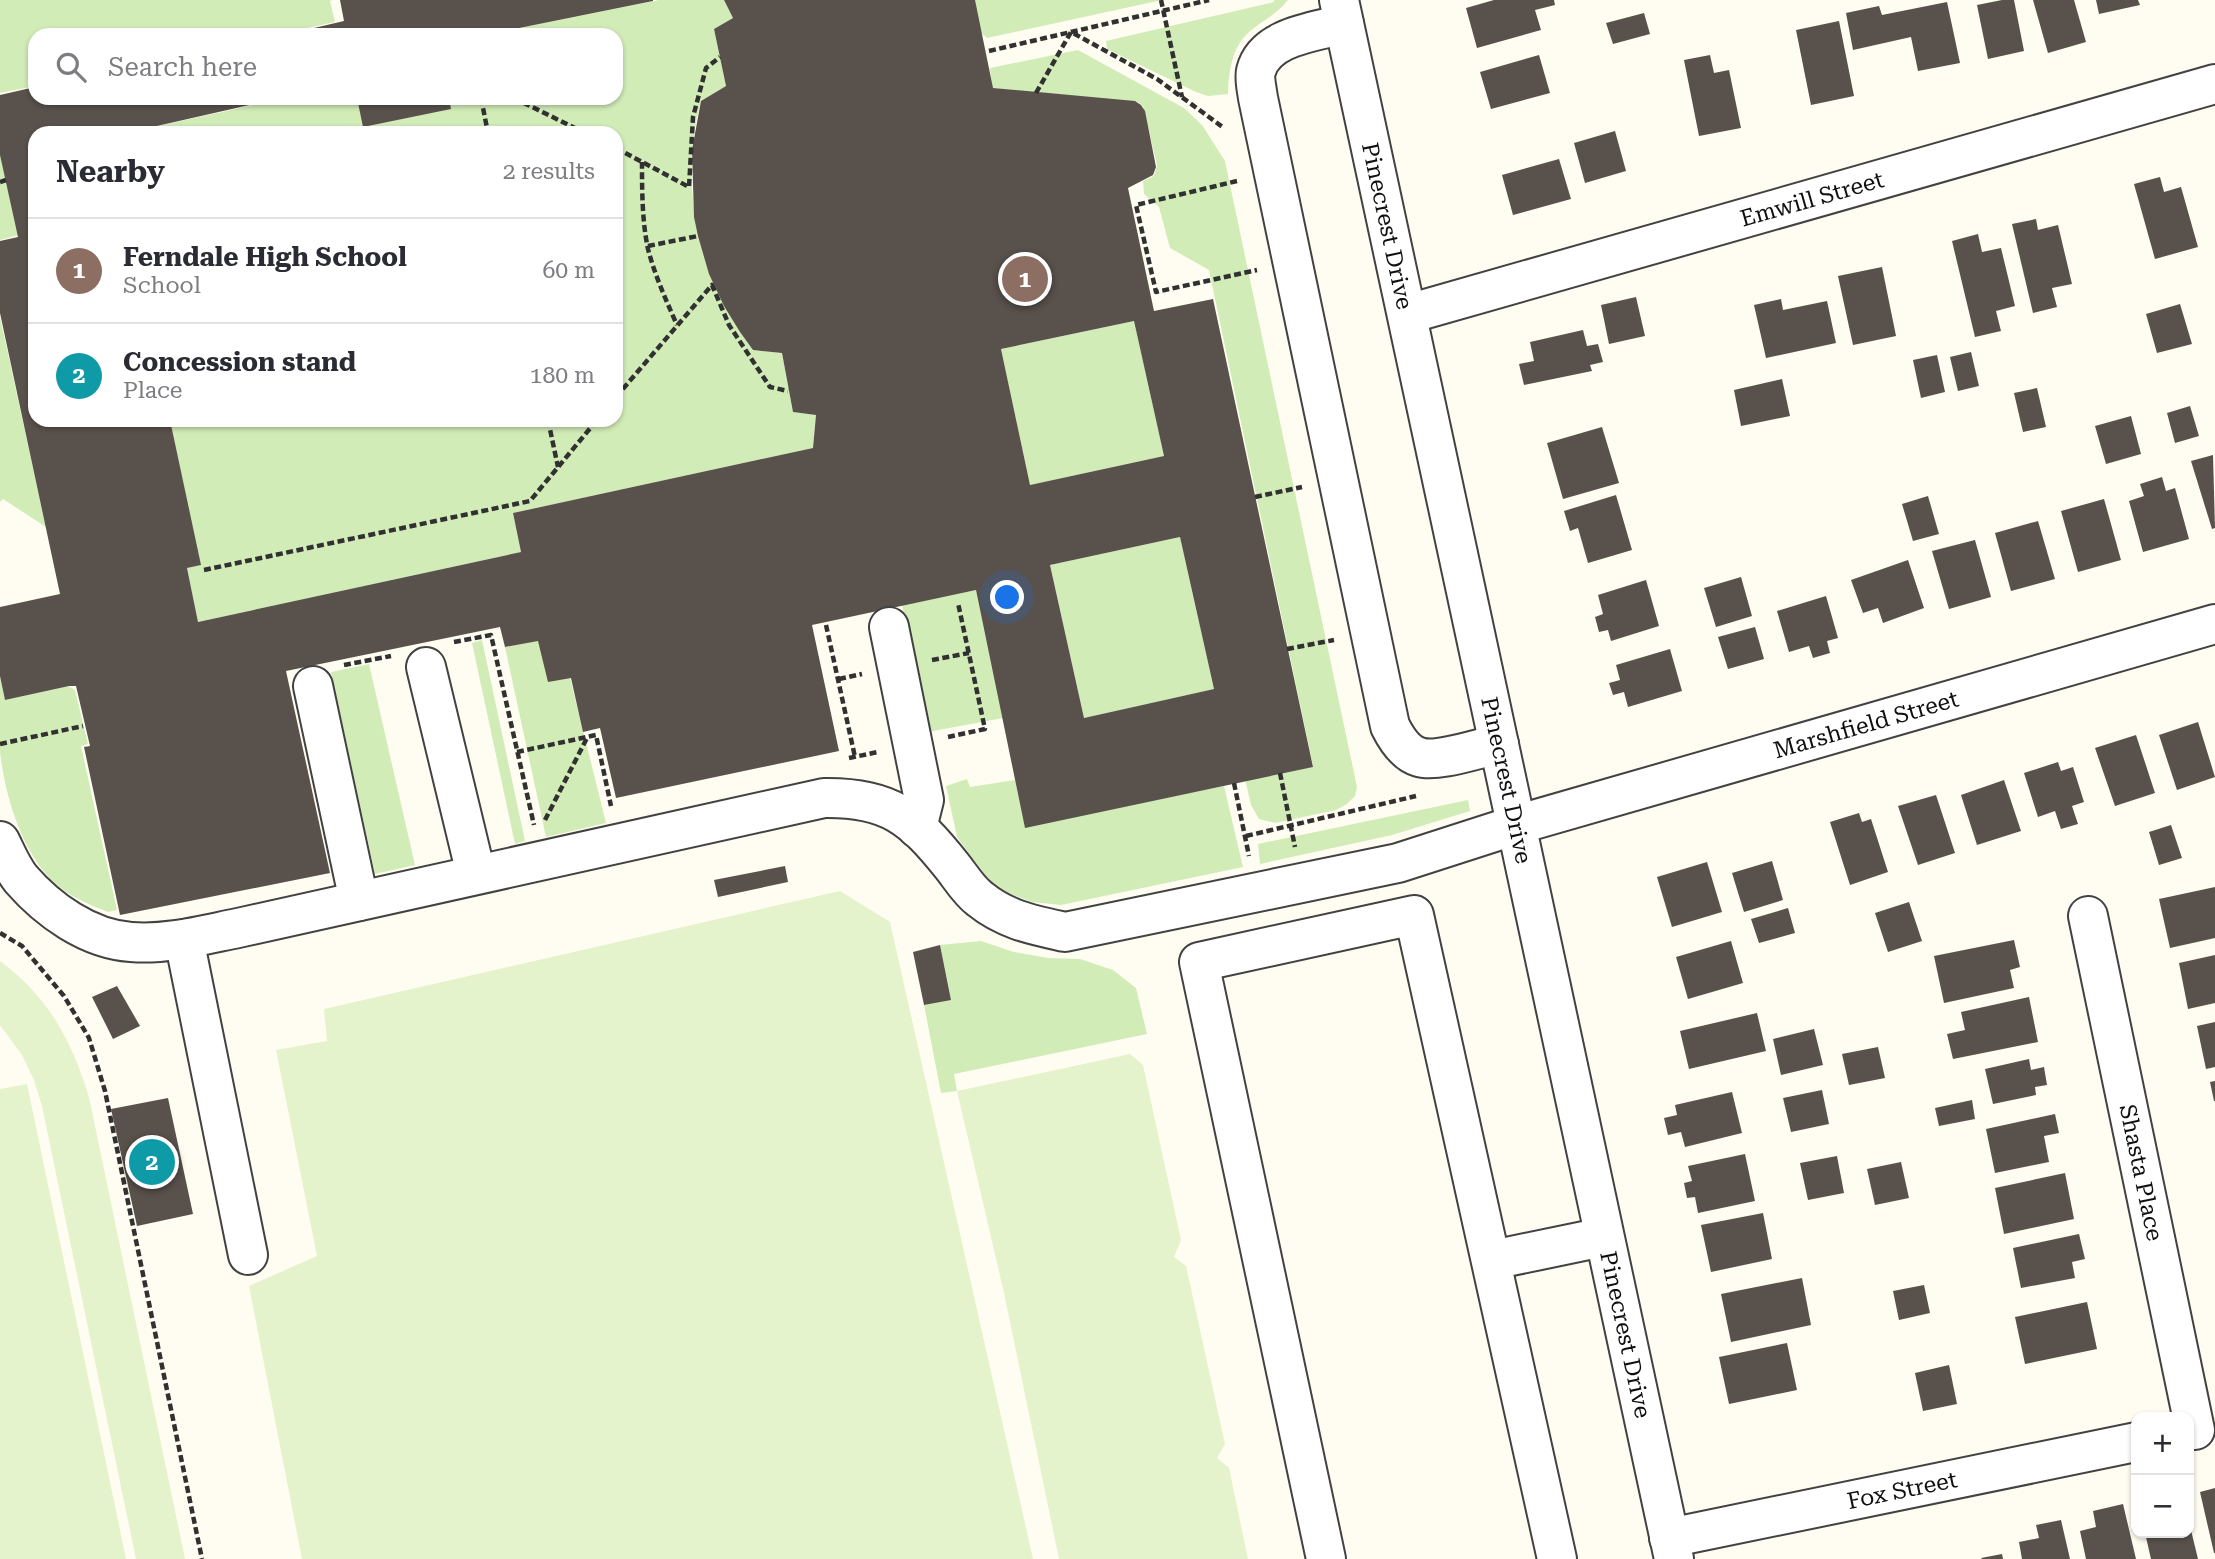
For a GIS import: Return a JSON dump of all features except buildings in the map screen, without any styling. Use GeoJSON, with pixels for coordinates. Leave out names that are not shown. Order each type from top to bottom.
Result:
{"type":"FeatureCollection","features":[{"type":"Feature","properties":{"kind":"street","name":"Pinecrest Drive"},"geometry":{"type":"LineString","coordinates":[[1342,12],[1672,1549]]}},
{"type":"Feature","properties":{"kind":"street"},"geometry":{"type":"LineString","coordinates":[[1342,12],[1265,52],[1255,72],[1390,726],[1400,744],[1417,757],[1432,758],[1499,744]]}},
{"type":"Feature","properties":{"kind":"street","name":"Emwill Street"},"geometry":{"type":"LineString","coordinates":[[1408,314],[2215,84]]}},
{"type":"Feature","properties":{"kind":"street","name":"Marshfield Street"},"geometry":{"type":"LineString","coordinates":[[0,841],[19,877],[59,915],[98,935],[131,942],[184,939],[824,798],[863,800],[886,806],[906,817],[936,846],[978,898],[1015,921],[1065,932],[1398,863],[1516,825],[2215,624]]}},
{"type":"Feature","properties":{"kind":"street"},"geometry":{"type":"LineString","coordinates":[[889,627],[924,800],[917,828]]}},
{"type":"Feature","properties":{"kind":"street"},"geometry":{"type":"LineString","coordinates":[[426,667],[476,874]]}},
{"type":"Feature","properties":{"kind":"street"},"geometry":{"type":"LineString","coordinates":[[313,686],[359,901]]}},
{"type":"Feature","properties":{"kind":"street"},"geometry":{"type":"LineString","coordinates":[[1326,1559],[1199,962],[1414,915],[1557,1559]]}},
{"type":"Feature","properties":{"kind":"street","name":"Shasta Place"},"geometry":{"type":"LineString","coordinates":[[2088,916],[2200,1429]]}},
{"type":"Feature","properties":{"kind":"street"},"geometry":{"type":"LineString","coordinates":[[184,939],[248,1255]]}},
{"type":"Feature","properties":{"kind":"street"},"geometry":{"type":"LineString","coordinates":[[1492,1260],[1603,1237]]}},
{"type":"Feature","properties":{"kind":"street","name":"Fox Street"},"geometry":{"type":"LineString","coordinates":[[1672,1549],[2131,1443]]}},
{"type":"Feature","properties":{"kind":"path"},"geometry":{"type":"LineString","coordinates":[[1161,0],[1182,97]]}},
{"type":"Feature","properties":{"kind":"path"},"geometry":{"type":"LineString","coordinates":[[989,51],[1209,0]]}},
{"type":"Feature","properties":{"kind":"path"},"geometry":{"type":"LineString","coordinates":[[1036,93],[1071,32]]}},
{"type":"Feature","properties":{"kind":"path"},"geometry":{"type":"LineString","coordinates":[[1071,32],[1157,79],[1230,132]]}},
{"type":"Feature","properties":{"kind":"path"},"geometry":{"type":"LineString","coordinates":[[623,152],[690,187],[694,117],[706,68],[720,57]]}},
{"type":"Feature","properties":{"kind":"path"},"geometry":{"type":"LineString","coordinates":[[482,105],[487,126]]}},
{"type":"Feature","properties":{"kind":"path"},"geometry":{"type":"LineString","coordinates":[[528,105],[571,126]]}},
{"type":"Feature","properties":{"kind":"path"},"geometry":{"type":"LineString","coordinates":[[642,161],[643,205],[648,246],[659,284],[677,325]]}},
{"type":"Feature","properties":{"kind":"path"},"geometry":{"type":"LineString","coordinates":[[1241,180],[1136,205],[1156,292],[1260,270]]}},
{"type":"Feature","properties":{"kind":"path"},"geometry":{"type":"LineString","coordinates":[[648,246],[698,236]]}},
{"type":"Feature","properties":{"kind":"path"},"geometry":{"type":"LineString","coordinates":[[623,389],[712,285],[729,325],[770,387],[788,391]]}},
{"type":"Feature","properties":{"kind":"path"},"geometry":{"type":"LineString","coordinates":[[549,427],[558,467]]}},
{"type":"Feature","properties":{"kind":"path"},"geometry":{"type":"LineString","coordinates":[[204,570],[530,501],[591,427]]}},
{"type":"Feature","properties":{"kind":"path"},"geometry":{"type":"LineString","coordinates":[[1255,498],[1306,486]]}},
{"type":"Feature","properties":{"kind":"path"},"geometry":{"type":"LineString","coordinates":[[958,603],[985,729]]}},
{"type":"Feature","properties":{"kind":"path"},"geometry":{"type":"LineString","coordinates":[[826,625],[855,757]]}},
{"type":"Feature","properties":{"kind":"path"},"geometry":{"type":"LineString","coordinates":[[1287,649],[1339,639]]}},
{"type":"Feature","properties":{"kind":"path"},"geometry":{"type":"LineString","coordinates":[[0,744],[83,726]]}},
{"type":"Feature","properties":{"kind":"path"},"geometry":{"type":"LineString","coordinates":[[517,752],[596,735],[613,813]]}},
{"type":"Feature","properties":{"kind":"path"},"geometry":{"type":"LineString","coordinates":[[542,826],[588,737]]}},
{"type":"Feature","properties":{"kind":"path"},"geometry":{"type":"LineString","coordinates":[[1280,773],[1296,849]]}},
{"type":"Feature","properties":{"kind":"path"},"geometry":{"type":"LineString","coordinates":[[1234,782],[1250,859]]}},
{"type":"Feature","properties":{"kind":"path"},"geometry":{"type":"LineString","coordinates":[[1246,836],[1425,794]]}},
{"type":"Feature","properties":{"kind":"path"},"geometry":{"type":"LineString","coordinates":[[0,933],[22,946],[64,996],[89,1038],[105,1091],[202,1559]]}},
{"type":"Feature","properties":{"kind":"green space"},"geometry":{"type":"Polygon","coordinates":[[[0,0],[333,0],[330,1],[335,22],[307,28],[28,28],[28,87],[0,93],[0,0]]]}},
{"type":"Feature","properties":{"kind":"green space"},"geometry":{"type":"Polygon","coordinates":[[[659,0],[724,0],[733,18],[714,29],[726,86],[701,101],[694,134],[693,199],[698,231],[719,293],[735,322],[753,350],[782,353],[793,412],[816,415],[813,448],[513,513],[521,552],[198,622],[187,568],[200,565],[171,427],[623,427],[623,126],[158,126],[253,105],[623,105],[623,28],[520,28],[659,0]]]}},
{"type":"Feature","properties":{"kind":"green space"},"geometry":{"type":"Polygon","coordinates":[[[974,0],[1162,0],[987,38],[980,32],[974,0]]]}},
{"type":"Feature","properties":{"kind":"green space"},"geometry":{"type":"Polygon","coordinates":[[[1274,0],[1288,0],[1249,32],[1238,46],[1230,69],[1228,94],[1208,96],[1196,92],[1107,49],[1106,41],[1274,0]]]}},
{"type":"Feature","properties":{"kind":"green space"},"geometry":{"type":"Polygon","coordinates":[[[1078,50],[1184,108],[1202,125],[1225,161],[1357,787],[1355,796],[1336,810],[1275,823],[1259,819],[1251,805],[1245,779],[1313,766],[1209,270],[1170,248],[1159,207],[1144,194],[1143,181],[1154,176],[1157,165],[1143,106],[1138,102],[992,88],[990,68],[1078,50]]]}},
{"type":"Feature","properties":{"kind":"green space"},"geometry":{"type":"Polygon","coordinates":[[[0,152],[19,235],[0,240],[0,152]]]}},
{"type":"Feature","properties":{"kind":"green space"},"geometry":{"type":"Polygon","coordinates":[[[0,317],[46,527],[3,499],[0,502],[0,317]]]}},
{"type":"Feature","properties":{"kind":"green space"},"geometry":{"type":"Polygon","coordinates":[[[1134,321],[1164,456],[1030,485],[1001,349],[1134,321]]]}},
{"type":"Feature","properties":{"kind":"green space"},"geometry":{"type":"Polygon","coordinates":[[[1180,537],[1214,689],[1084,718],[1050,565],[1180,537]]]}},
{"type":"Feature","properties":{"kind":"green space"},"geometry":{"type":"Polygon","coordinates":[[[976,590],[1003,718],[928,732],[902,605],[976,590]]]}},
{"type":"Feature","properties":{"kind":"green space"},"geometry":{"type":"Polygon","coordinates":[[[482,640],[525,841],[515,844],[472,643],[482,640]]]}},
{"type":"Feature","properties":{"kind":"green space"},"geometry":{"type":"Polygon","coordinates":[[[539,640],[570,678],[606,823],[546,837],[505,647],[539,640]]]}},
{"type":"Feature","properties":{"kind":"green space"},"geometry":{"type":"Polygon","coordinates":[[[369,664],[415,865],[375,874],[331,672],[369,664]]]}},
{"type":"Feature","properties":{"kind":"green space"},"geometry":{"type":"Polygon","coordinates":[[[0,676],[5,700],[68,686],[75,690],[88,744],[81,746],[117,910],[108,912],[62,889],[44,872],[25,841],[11,805],[2,769],[0,676]]]}},
{"type":"Feature","properties":{"kind":"green space"},"geometry":{"type":"Polygon","coordinates":[[[967,779],[970,787],[1015,780],[1025,826],[1224,786],[1243,867],[1061,905],[1032,902],[1005,892],[988,879],[957,837],[946,786],[967,779]]]}},
{"type":"Feature","properties":{"kind":"green space"},"geometry":{"type":"Polygon","coordinates":[[[1468,800],[1470,811],[1392,835],[1260,864],[1258,844],[1468,800]]]}},
{"type":"Feature","properties":{"kind":"green space"},"geometry":{"type":"Polygon","coordinates":[[[840,891],[890,922],[1033,1559],[302,1559],[249,1286],[317,1256],[276,1050],[327,1041],[324,1009],[840,891]]]}},
{"type":"Feature","properties":{"kind":"green space"},"geometry":{"type":"Polygon","coordinates":[[[981,941],[1014,952],[1048,958],[1080,959],[1113,970],[1136,988],[1147,1034],[954,1074],[957,1091],[941,1093],[924,1005],[951,999],[940,945],[981,941]]]}},
{"type":"Feature","properties":{"kind":"green space"},"geometry":{"type":"Polygon","coordinates":[[[0,961],[32,990],[56,1021],[74,1056],[89,1097],[185,1559],[136,1559],[42,1106],[22,1055],[0,1025],[0,961]]]}},
{"type":"Feature","properties":{"kind":"green space"},"geometry":{"type":"Polygon","coordinates":[[[1130,1054],[1143,1065],[1181,1240],[1174,1257],[1186,1266],[1225,1444],[1217,1458],[1229,1468],[1248,1559],[1059,1559],[1004,1293],[957,1091],[1130,1054]]]}},
{"type":"Feature","properties":{"kind":"green space"},"geometry":{"type":"Polygon","coordinates":[[[27,1084],[126,1559],[0,1559],[0,1089],[27,1084]]]}},
{"type":"Feature","properties":{"kind":"place","name":"Ferndale High School"},"geometry":{"type":"Point","coordinates":[1025,279]}},
{"type":"Feature","properties":{"kind":"place","name":"Concession stand"},"geometry":{"type":"Point","coordinates":[152,1162]}}]}
